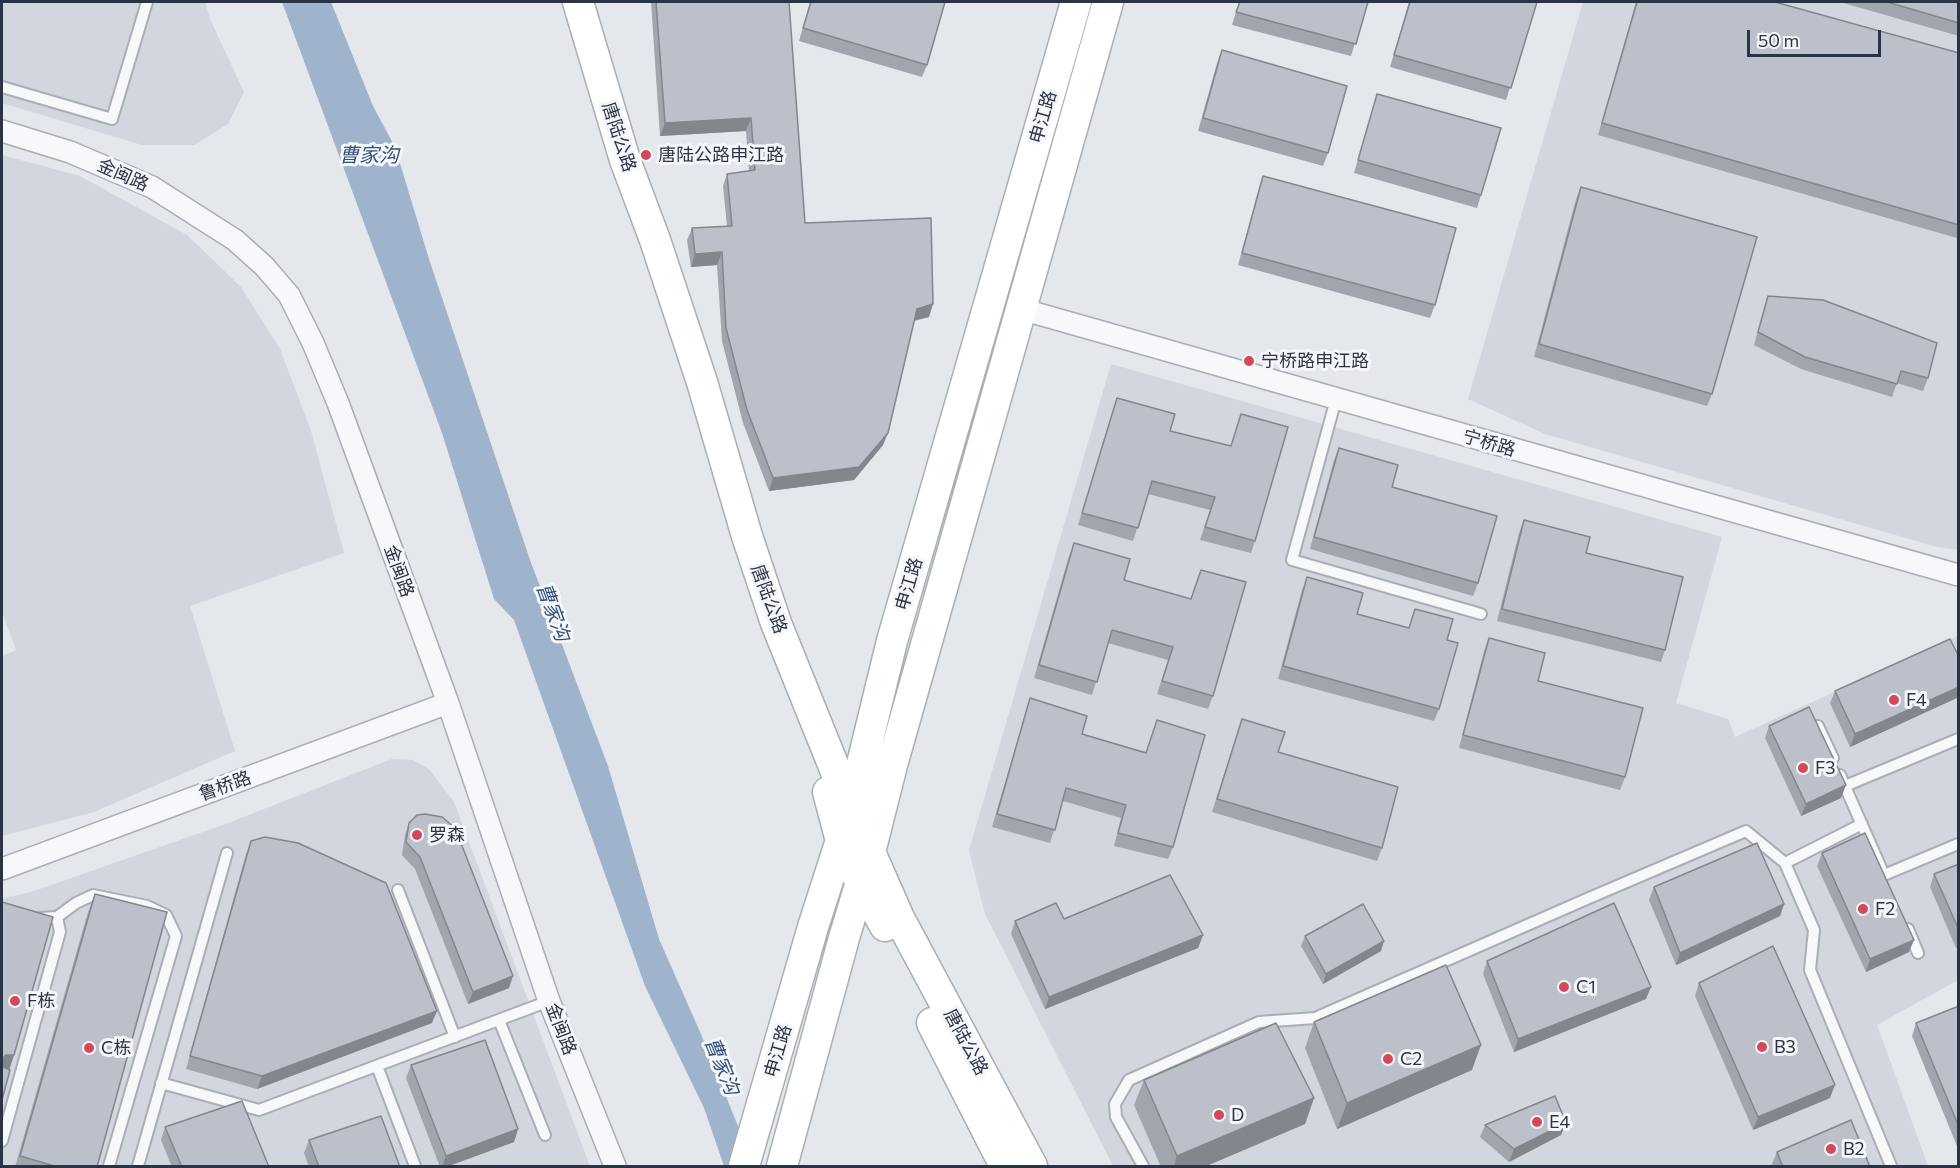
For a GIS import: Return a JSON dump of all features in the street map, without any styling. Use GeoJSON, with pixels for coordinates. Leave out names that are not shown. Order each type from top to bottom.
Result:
{"type":"FeatureCollection","features":[{"type":"Feature","properties":{"kind":"main road","name":"唐陆公路"},"geometry":{"type":"LineString","coordinates":[[562,2],[601,129],[666,316],[739,555],[812,740],[841,841],[861,883],[884,920],[891,942],[1005,1167]]}},
{"type":"Feature","properties":{"kind":"main road","name":"唐陆公路"},"geometry":{"type":"LineString","coordinates":[[578,2],[625,160],[656,240],[702,382],[747,536],[776,622],[851,809],[899,918],[1032,1167]]}},
{"type":"Feature","properties":{"kind":"main road","name":"申江路"},"geometry":{"type":"LineString","coordinates":[[744,1167],[804,959],[851,809],[892,641],[1076,2]]}},
{"type":"Feature","properties":{"kind":"main road","name":"申江路"},"geometry":{"type":"LineString","coordinates":[[782,1167],[899,742],[1108,2]]}},
{"type":"Feature","properties":{"kind":"street","name":"金闽路"},"geometry":{"type":"LineString","coordinates":[[2,131],[70,152],[152,187],[235,240],[264,266],[289,295],[313,343],[338,403],[448,703],[549,1001],[615,1167]]}},
{"type":"Feature","properties":{"kind":"street","name":"宁桥路"},"geometry":{"type":"LineString","coordinates":[[1021,309],[1959,575]]}},
{"type":"Feature","properties":{"kind":"street","name":"鲁桥路"},"geometry":{"type":"LineString","coordinates":[[2,869],[448,703]]}},
{"type":"Feature","properties":{"kind":"lane"},"geometry":{"type":"LineString","coordinates":[[2,87],[112,119],[147,2]]}},
{"type":"Feature","properties":{"kind":"lane"},"geometry":{"type":"LineString","coordinates":[[1336,399],[1292,560],[1481,614]]}},
{"type":"Feature","properties":{"kind":"lane"},"geometry":{"type":"LineString","coordinates":[[1818,726],[1886,879],[1959,844]]}},
{"type":"Feature","properties":{"kind":"lane"},"geometry":{"type":"LineString","coordinates":[[1845,786],[1959,739]]}},
{"type":"Feature","properties":{"kind":"lane"},"geometry":{"type":"LineString","coordinates":[[1785,863],[1862,825]]}},
{"type":"Feature","properties":{"kind":"lane"},"geometry":{"type":"LineString","coordinates":[[1143,1167],[1116,1117],[1115,1104],[1129,1080],[1259,1022],[1315,1018],[1746,831],[1785,863],[1814,930],[1810,970],[1891,1167]]}},
{"type":"Feature","properties":{"kind":"lane"},"geometry":{"type":"LineString","coordinates":[[138,1167],[227,853]]}},
{"type":"Feature","properties":{"kind":"lane"},"geometry":{"type":"LineString","coordinates":[[398,890],[455,1036]]}},
{"type":"Feature","properties":{"kind":"lane"},"geometry":{"type":"LineString","coordinates":[[24,916],[57,917],[76,903],[93,895],[147,906],[166,915],[176,936],[109,1167]]}},
{"type":"Feature","properties":{"kind":"lane"},"geometry":{"type":"LineString","coordinates":[[1901,914],[1918,953]]}},
{"type":"Feature","properties":{"kind":"lane"},"geometry":{"type":"LineString","coordinates":[[2,1141],[13,1083],[60,932],[57,917]]}},
{"type":"Feature","properties":{"kind":"lane"},"geometry":{"type":"LineString","coordinates":[[161,1083],[259,1110],[549,1001]]}},
{"type":"Feature","properties":{"kind":"lane"},"geometry":{"type":"LineString","coordinates":[[499,1020],[544,1135]]}},
{"type":"Feature","properties":{"kind":"lane"},"geometry":{"type":"LineString","coordinates":[[377,1066],[415,1167]]}},
{"type":"Feature","properties":{"kind":"shaded area"},"geometry":{"type":"Polygon","coordinates":[[[2,2],[205,2],[210,19],[244,92],[228,124],[194,145],[142,145],[2,103],[2,2]]]}},
{"type":"Feature","properties":{"kind":"shaded area"},"geometry":{"type":"Polygon","coordinates":[[[1583,2],[1958,2],[1958,550],[1937,547],[1545,434],[1468,399],[1583,2]]]}},
{"type":"Feature","properties":{"kind":"shaded area"},"geometry":{"type":"Polygon","coordinates":[[[2,155],[80,176],[187,235],[241,287],[280,349],[311,431],[344,553],[190,606],[235,751],[94,812],[2,836],[2,656],[16,650],[2,612],[2,155]]]}},
{"type":"Feature","properties":{"kind":"shaded area"},"geometry":{"type":"Polygon","coordinates":[[[1111,364],[1722,537],[1676,703],[1728,719],[1735,737],[1958,636],[1958,980],[1877,1025],[1928,1166],[1113,1166],[985,914],[969,850],[1111,364]]]}},
{"type":"Feature","properties":{"kind":"shaded area"},"geometry":{"type":"Polygon","coordinates":[[[392,759],[413,760],[429,769],[454,802],[590,1166],[2,1166],[2,899],[34,891],[223,825],[392,759]]]}},
{"type":"Feature","properties":{"kind":"water","name":"曹家沟"},"geometry":{"type":"Polygon","coordinates":[[[282,2],[331,2],[373,106],[395,147],[429,259],[530,560],[608,766],[659,939],[701,1034],[754,1166],[724,1166],[704,1108],[645,986],[514,620],[494,599],[442,433],[282,2]]]}},
{"type":"Feature","properties":{"kind":"building"},"geometry":{"type":"Polygon","coordinates":[[[656,2],[789,2],[805,223],[931,218],[933,304],[917,309],[888,433],[859,467],[773,478],[747,410],[726,328],[722,252],[695,254],[692,228],[732,226],[727,174],[755,170],[751,118],[665,123],[656,2]]]}},
{"type":"Feature","properties":{"kind":"building"},"geometry":{"type":"Polygon","coordinates":[[[811,2],[945,2],[927,65],[803,28],[811,2]]]}},
{"type":"Feature","properties":{"kind":"building"},"geometry":{"type":"Polygon","coordinates":[[[1240,2],[1368,2],[1356,44],[1236,12],[1240,2]]]}},
{"type":"Feature","properties":{"kind":"building"},"geometry":{"type":"Polygon","coordinates":[[[1410,2],[1537,2],[1511,88],[1394,55],[1410,2]]]}},
{"type":"Feature","properties":{"kind":"building"},"geometry":{"type":"Polygon","coordinates":[[[1637,2],[1775,2],[1959,53],[1959,225],[1602,123],[1637,2]]]}},
{"type":"Feature","properties":{"kind":"building"},"geometry":{"type":"Polygon","coordinates":[[[1887,2],[1959,2],[1959,23],[1887,2]]]}},
{"type":"Feature","properties":{"kind":"building"},"geometry":{"type":"Polygon","coordinates":[[[1222,50],[1347,86],[1328,153],[1203,118],[1222,50]]]}},
{"type":"Feature","properties":{"kind":"building"},"geometry":{"type":"Polygon","coordinates":[[[1377,94],[1501,128],[1481,195],[1358,160],[1377,94]]]}},
{"type":"Feature","properties":{"kind":"building"},"geometry":{"type":"Polygon","coordinates":[[[1263,176],[1456,228],[1435,305],[1242,253],[1263,176]]]}},
{"type":"Feature","properties":{"kind":"building"},"geometry":{"type":"Polygon","coordinates":[[[1581,187],[1757,237],[1712,394],[1539,344],[1581,187]]]}},
{"type":"Feature","properties":{"kind":"building"},"geometry":{"type":"Polygon","coordinates":[[[1768,296],[1823,300],[1937,343],[1928,378],[1901,371],[1897,384],[1805,357],[1758,332],[1768,296]]]}},
{"type":"Feature","properties":{"kind":"building"},"geometry":{"type":"Polygon","coordinates":[[[1117,398],[1175,414],[1170,431],[1231,446],[1241,414],[1288,427],[1255,541],[1205,527],[1215,497],[1152,481],[1138,528],[1082,513],[1117,398]]]}},
{"type":"Feature","properties":{"kind":"building"},"geometry":{"type":"Polygon","coordinates":[[[1339,448],[1398,465],[1392,487],[1497,516],[1478,583],[1314,537],[1339,448]]]}},
{"type":"Feature","properties":{"kind":"building"},"geometry":{"type":"Polygon","coordinates":[[[1524,520],[1590,537],[1586,553],[1683,577],[1665,650],[1502,609],[1524,520]]]}},
{"type":"Feature","properties":{"kind":"building"},"geometry":{"type":"Polygon","coordinates":[[[1074,543],[1130,559],[1124,580],[1191,599],[1201,570],[1246,582],[1213,696],[1162,681],[1173,647],[1112,630],[1097,682],[1039,665],[1074,543]]]}},
{"type":"Feature","properties":{"kind":"building"},"geometry":{"type":"Polygon","coordinates":[[[1307,577],[1363,593],[1357,614],[1409,628],[1415,609],[1453,619],[1447,640],[1458,643],[1439,709],[1283,666],[1307,577]]]}},
{"type":"Feature","properties":{"kind":"building"},"geometry":{"type":"Polygon","coordinates":[[[1489,638],[1545,653],[1538,681],[1643,708],[1625,777],[1463,735],[1489,638]]]}},
{"type":"Feature","properties":{"kind":"building","name":"F4"},"geometry":{"type":"Polygon","coordinates":[[[1950,639],[1959,657],[1959,687],[1855,734],[1835,691],[1950,639]]]}},
{"type":"Feature","properties":{"kind":"building"},"geometry":{"type":"Polygon","coordinates":[[[1030,698],[1087,716],[1082,734],[1146,753],[1157,720],[1205,735],[1173,847],[1118,833],[1126,805],[1066,788],[1055,830],[997,814],[1030,698]]]}},
{"type":"Feature","properties":{"kind":"building","name":"F3"},"geometry":{"type":"Polygon","coordinates":[[[1809,707],[1846,785],[1806,804],[1769,726],[1809,707]]]}},
{"type":"Feature","properties":{"kind":"building"},"geometry":{"type":"Polygon","coordinates":[[[1242,719],[1285,732],[1278,752],[1398,787],[1382,848],[1217,799],[1242,719]]]}},
{"type":"Feature","properties":{"kind":"building"},"geometry":{"type":"Polygon","coordinates":[[[417,815],[442,817],[455,828],[513,976],[473,992],[420,857],[406,842],[409,823],[417,815]]]}},
{"type":"Feature","properties":{"kind":"building","name":"F2"},"geometry":{"type":"Polygon","coordinates":[[[1865,833],[1914,940],[1870,959],[1822,853],[1865,833]]]}},
{"type":"Feature","properties":{"kind":"building"},"geometry":{"type":"Polygon","coordinates":[[[265,837],[298,843],[386,883],[437,1011],[262,1076],[190,1056],[251,841],[265,837]]]}},
{"type":"Feature","properties":{"kind":"building"},"geometry":{"type":"Polygon","coordinates":[[[1757,843],[1784,904],[1680,953],[1654,887],[1757,843]]]}},
{"type":"Feature","properties":{"kind":"building"},"geometry":{"type":"Polygon","coordinates":[[[1959,864],[1959,930],[1934,874],[1959,864]]]}},
{"type":"Feature","properties":{"kind":"building"},"geometry":{"type":"Polygon","coordinates":[[[1170,875],[1203,935],[1049,997],[1015,921],[1056,903],[1064,919],[1170,875]]]}},
{"type":"Feature","properties":{"kind":"building","name":"C栋"},"geometry":{"type":"Polygon","coordinates":[[[95,894],[167,912],[97,1167],[58,1167],[20,1156],[95,894]]]}},
{"type":"Feature","properties":{"kind":"building","name":"F栋"},"geometry":{"type":"Polygon","coordinates":[[[2,902],[53,917],[14,1055],[6,1055],[2,1059],[2,902]]]}},
{"type":"Feature","properties":{"kind":"building","name":"C1"},"geometry":{"type":"Polygon","coordinates":[[[1614,903],[1651,987],[1518,1039],[1487,961],[1614,903]]]}},
{"type":"Feature","properties":{"kind":"building"},"geometry":{"type":"Polygon","coordinates":[[[1363,904],[1384,941],[1326,974],[1305,936],[1363,904]]]}},
{"type":"Feature","properties":{"kind":"building","name":"B3"},"geometry":{"type":"Polygon","coordinates":[[[1773,946],[1835,1085],[1758,1117],[1699,983],[1773,946]]]}},
{"type":"Feature","properties":{"kind":"building","name":"C2"},"geometry":{"type":"Polygon","coordinates":[[[1446,965],[1481,1045],[1347,1103],[1314,1022],[1446,965]]]}},
{"type":"Feature","properties":{"kind":"building"},"geometry":{"type":"Polygon","coordinates":[[[1959,1006],[1959,1127],[1916,1023],[1959,1006]]]}},
{"type":"Feature","properties":{"kind":"building","name":"D"},"geometry":{"type":"Polygon","coordinates":[[[1276,1023],[1314,1098],[1177,1156],[1144,1080],[1276,1023]]]}},
{"type":"Feature","properties":{"kind":"building"},"geometry":{"type":"Polygon","coordinates":[[[485,1040],[518,1129],[446,1156],[411,1065],[485,1040]]]}},
{"type":"Feature","properties":{"kind":"building"},"geometry":{"type":"Polygon","coordinates":[[[2,1059],[3,1067],[10,1070],[2,1100],[2,1059]]]}},
{"type":"Feature","properties":{"kind":"building"},"geometry":{"type":"Polygon","coordinates":[[[1555,1096],[1566,1123],[1514,1149],[1485,1125],[1555,1096]]]}},
{"type":"Feature","properties":{"kind":"building"},"geometry":{"type":"Polygon","coordinates":[[[242,1101],[269,1167],[182,1167],[165,1127],[242,1101]]]}},
{"type":"Feature","properties":{"kind":"building"},"geometry":{"type":"Polygon","coordinates":[[[381,1116],[400,1167],[319,1167],[309,1140],[381,1116]]]}},
{"type":"Feature","properties":{"kind":"building"},"geometry":{"type":"Polygon","coordinates":[[[1851,1120],[1870,1167],[1783,1167],[1777,1152],[1851,1120]]]}},
{"type":"Feature","properties":{"kind":"place","name":"唐陆公路申江路"},"geometry":{"type":"Point","coordinates":[646,155]}},
{"type":"Feature","properties":{"kind":"place","name":"宁桥路申江路"},"geometry":{"type":"Point","coordinates":[1249,361]}},
{"type":"Feature","properties":{"kind":"place","name":"F4"},"geometry":{"type":"Point","coordinates":[1894,700]}},
{"type":"Feature","properties":{"kind":"place","name":"F3"},"geometry":{"type":"Point","coordinates":[1803,768]}},
{"type":"Feature","properties":{"kind":"place","name":"罗森"},"geometry":{"type":"Point","coordinates":[417,835]}},
{"type":"Feature","properties":{"kind":"place","name":"F2"},"geometry":{"type":"Point","coordinates":[1863,909]}},
{"type":"Feature","properties":{"kind":"place","name":"C1"},"geometry":{"type":"Point","coordinates":[1564,987]}},
{"type":"Feature","properties":{"kind":"place","name":"F栋"},"geometry":{"type":"Point","coordinates":[15,1001]}},
{"type":"Feature","properties":{"kind":"place","name":"B3"},"geometry":{"type":"Point","coordinates":[1762,1047]}},
{"type":"Feature","properties":{"kind":"place","name":"C栋"},"geometry":{"type":"Point","coordinates":[89,1048]}},
{"type":"Feature","properties":{"kind":"place","name":"C2"},"geometry":{"type":"Point","coordinates":[1388,1059]}},
{"type":"Feature","properties":{"kind":"place","name":"D"},"geometry":{"type":"Point","coordinates":[1219,1115]}},
{"type":"Feature","properties":{"kind":"place","name":"E4"},"geometry":{"type":"Point","coordinates":[1537,1122]}},
{"type":"Feature","properties":{"kind":"place","name":"B2"},"geometry":{"type":"Point","coordinates":[1831,1149]}}]}
